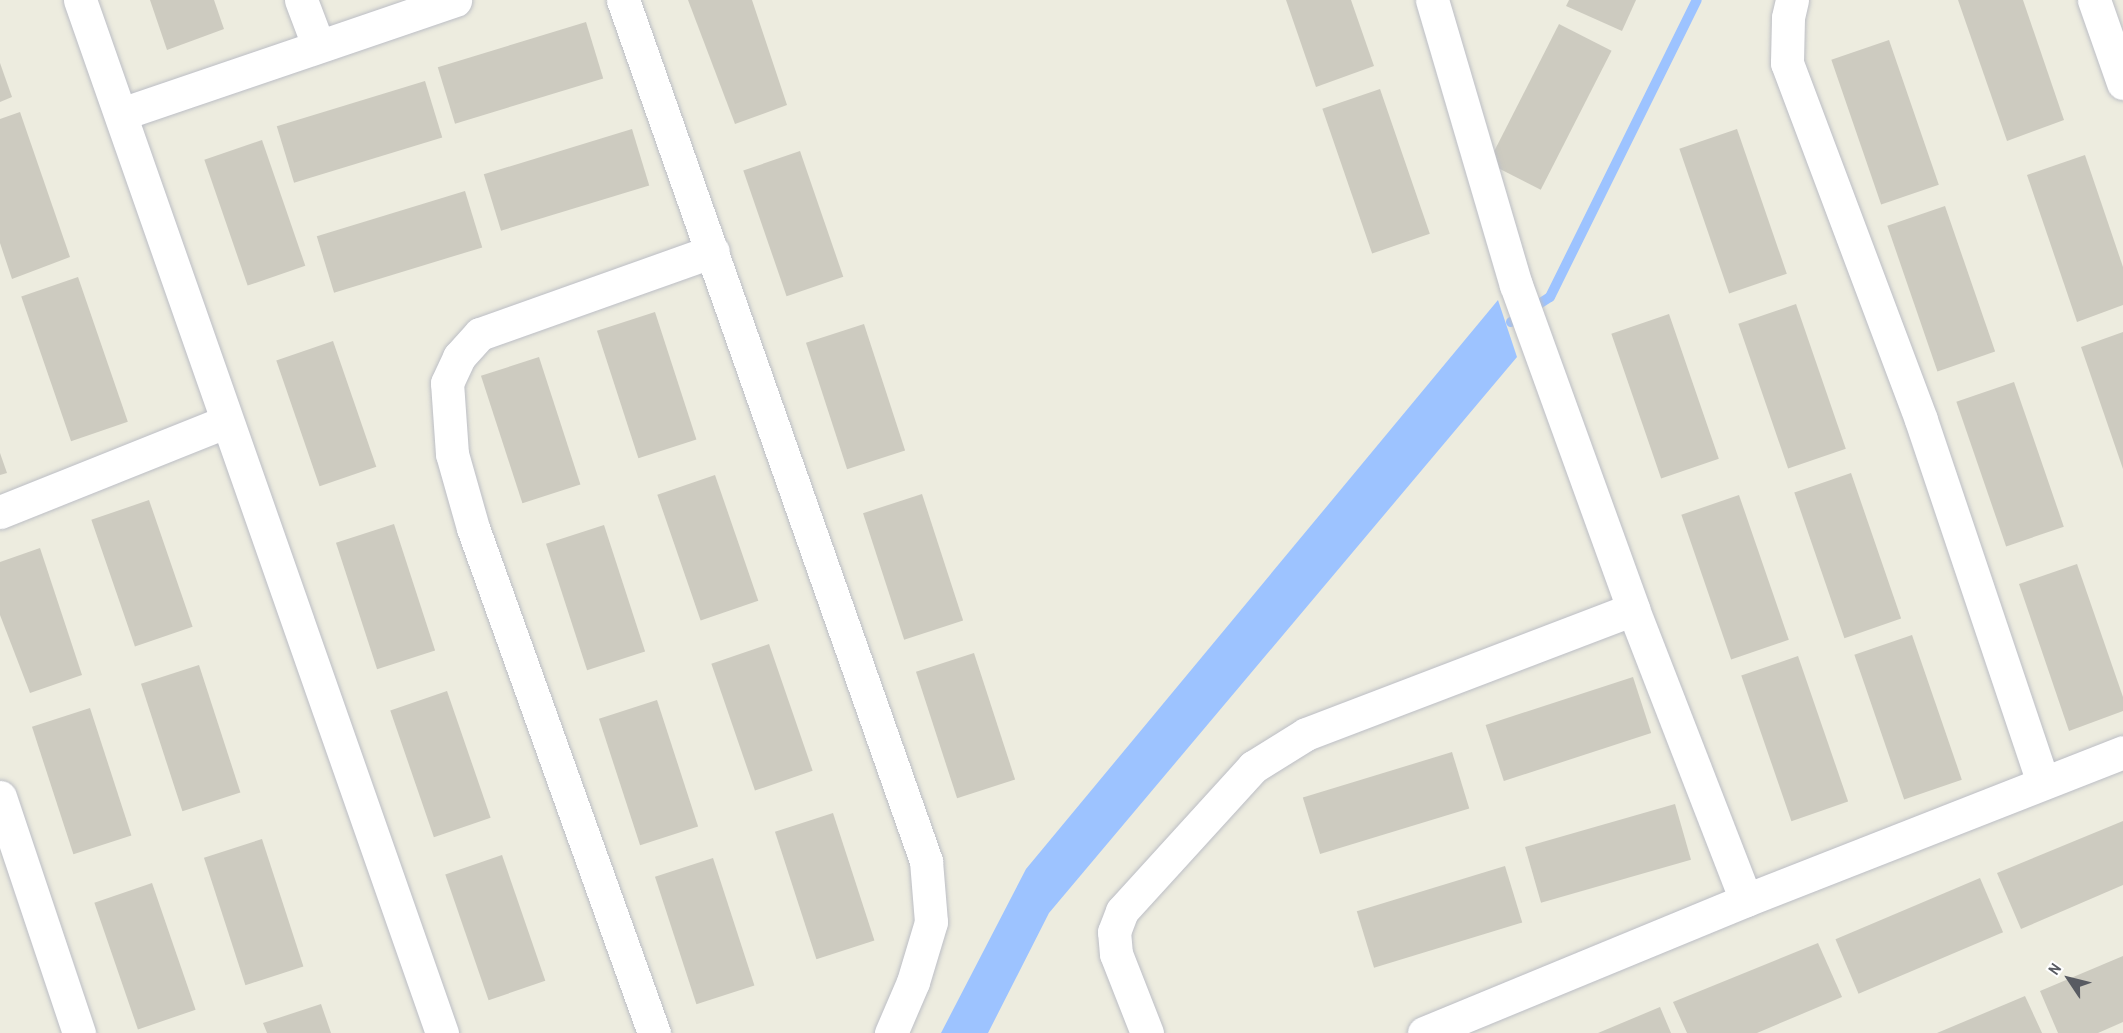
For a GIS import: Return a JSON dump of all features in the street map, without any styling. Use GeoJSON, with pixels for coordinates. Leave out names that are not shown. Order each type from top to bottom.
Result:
{"type":"FeatureCollection","features":[{"type":"Feature","properties":{"kind":"street"},"geometry":{"type":"LineString","coordinates":[[80,0],[225,422],[442,1033]]}},
{"type":"Feature","properties":{"kind":"street"},"geometry":{"type":"LineString","coordinates":[[301,0],[318,45]]}},
{"type":"Feature","properties":{"kind":"street"},"geometry":{"type":"LineString","coordinates":[[121,114],[455,0]]}},
{"type":"Feature","properties":{"kind":"street"},"geometry":{"type":"LineString","coordinates":[[623,0],[926,861],[931,922],[913,982],[891,1033]]}},
{"type":"Feature","properties":{"kind":"street"},"geometry":{"type":"LineString","coordinates":[[1792,0],[1788,18],[1787,63],[1921,420],[2043,782]]}},
{"type":"Feature","properties":{"kind":"street"},"geometry":{"type":"LineString","coordinates":[[2094,0],[2123,82]]}},
{"type":"Feature","properties":{"kind":"street"},"geometry":{"type":"LineString","coordinates":[[1441,3],[1516,285],[1633,609],[1746,900]]}},
{"type":"Feature","properties":{"kind":"street"},"geometry":{"type":"LineString","coordinates":[[654,1033],[473,528],[452,454],[447,383],[459,357],[480,334],[713,251]]}},
{"type":"Feature","properties":{"kind":"street"},"geometry":{"type":"LineString","coordinates":[[0,512],[225,422]]}},
{"type":"Feature","properties":{"kind":"street"},"geometry":{"type":"LineString","coordinates":[[1147,1033],[1116,954],[1114,932],[1122,911],[1253,767],[1306,734],[1633,609]]}},
{"type":"Feature","properties":{"kind":"street"},"geometry":{"type":"LineString","coordinates":[[1424,1033],[1746,900],[2123,752]]}},
{"type":"Feature","properties":{"kind":"street"},"geometry":{"type":"LineString","coordinates":[[0,796],[79,1033]]}},
{"type":"Feature","properties":{"kind":"water"},"geometry":{"type":"Polygon","coordinates":[[[1498,300],[1517,357],[1049,913],[988,1033],[941,1033],[1026,869],[1498,300]]]}},
{"type":"Feature","properties":{"kind":"building"},"geometry":{"type":"Polygon","coordinates":[[[150,0],[214,0],[224,29],[167,50],[150,0]]]}},
{"type":"Feature","properties":{"kind":"building"},"geometry":{"type":"Polygon","coordinates":[[[688,0],[752,0],[787,105],[735,124],[688,0]]]}},
{"type":"Feature","properties":{"kind":"building"},"geometry":{"type":"Polygon","coordinates":[[[1286,0],[1351,0],[1374,66],[1316,87],[1286,0]]]}},
{"type":"Feature","properties":{"kind":"building"},"geometry":{"type":"Polygon","coordinates":[[[1569,0],[1636,0],[1622,31],[1566,6],[1569,0]]]}},
{"type":"Feature","properties":{"kind":"building"},"geometry":{"type":"Polygon","coordinates":[[[1958,0],[2023,0],[2064,120],[2007,141],[1958,0]]]}},
{"type":"Feature","properties":{"kind":"building"},"geometry":{"type":"Polygon","coordinates":[[[586,22],[603,78],[455,124],[438,67],[586,22]]]}},
{"type":"Feature","properties":{"kind":"building"},"geometry":{"type":"Polygon","coordinates":[[[1559,24],[1612,51],[1541,190],[1488,163],[1559,24]]]}},
{"type":"Feature","properties":{"kind":"building"},"geometry":{"type":"Polygon","coordinates":[[[1889,40],[1939,185],[1881,205],[1831,60],[1889,40]]]}},
{"type":"Feature","properties":{"kind":"building"},"geometry":{"type":"Polygon","coordinates":[[[0,63],[12,97],[0,102],[0,63]]]}},
{"type":"Feature","properties":{"kind":"building"},"geometry":{"type":"Polygon","coordinates":[[[425,81],[442,137],[294,183],[277,126],[425,81]]]}},
{"type":"Feature","properties":{"kind":"building"},"geometry":{"type":"Polygon","coordinates":[[[1380,89],[1430,234],[1372,254],[1322,109],[1380,89]]]}},
{"type":"Feature","properties":{"kind":"building"},"geometry":{"type":"Polygon","coordinates":[[[20,112],[70,257],[12,279],[0,243],[0,119],[20,112]]]}},
{"type":"Feature","properties":{"kind":"building"},"geometry":{"type":"Polygon","coordinates":[[[632,129],[649,185],[501,231],[484,174],[632,129]]]}},
{"type":"Feature","properties":{"kind":"building"},"geometry":{"type":"Polygon","coordinates":[[[1737,129],[1787,274],[1729,294],[1679,149],[1737,129]]]}},
{"type":"Feature","properties":{"kind":"building"},"geometry":{"type":"Polygon","coordinates":[[[262,140],[305,266],[248,286],[204,160],[262,140]]]}},
{"type":"Feature","properties":{"kind":"building"},"geometry":{"type":"Polygon","coordinates":[[[800,151],[843,277],[787,296],[743,171],[800,151]]]}},
{"type":"Feature","properties":{"kind":"building"},"geometry":{"type":"Polygon","coordinates":[[[2085,155],[2123,267],[2123,305],[2077,322],[2027,175],[2085,155]]]}},
{"type":"Feature","properties":{"kind":"building"},"geometry":{"type":"Polygon","coordinates":[[[465,191],[482,247],[334,293],[317,236],[465,191]]]}},
{"type":"Feature","properties":{"kind":"building"},"geometry":{"type":"Polygon","coordinates":[[[1945,206],[1995,352],[1937,371],[1887,226],[1945,206]]]}},
{"type":"Feature","properties":{"kind":"building"},"geometry":{"type":"Polygon","coordinates":[[[78,277],[128,422],[71,441],[21,297],[78,277]]]}},
{"type":"Feature","properties":{"kind":"building"},"geometry":{"type":"Polygon","coordinates":[[[1796,304],[1846,449],[1788,469],[1738,324],[1796,304]]]}},
{"type":"Feature","properties":{"kind":"building"},"geometry":{"type":"Polygon","coordinates":[[[655,312],[696,439],[638,458],[597,331],[655,312]]]}},
{"type":"Feature","properties":{"kind":"building"},"geometry":{"type":"Polygon","coordinates":[[[1669,314],[1719,459],[1661,479],[1611,334],[1669,314]]]}},
{"type":"Feature","properties":{"kind":"building"},"geometry":{"type":"Polygon","coordinates":[[[864,324],[905,450],[847,469],[806,343],[864,324]]]}},
{"type":"Feature","properties":{"kind":"building"},"geometry":{"type":"Polygon","coordinates":[[[2123,332],[2123,469],[2081,347],[2123,332]]]}},
{"type":"Feature","properties":{"kind":"building"},"geometry":{"type":"Polygon","coordinates":[[[333,341],[376,467],[320,486],[276,361],[333,341]]]}},
{"type":"Feature","properties":{"kind":"building"},"geometry":{"type":"Polygon","coordinates":[[[539,357],[580,484],[522,503],[481,376],[539,357]]]}},
{"type":"Feature","properties":{"kind":"building"},"geometry":{"type":"Polygon","coordinates":[[[2014,382],[2064,527],[2006,547],[1956,402],[2014,382]]]}},
{"type":"Feature","properties":{"kind":"building"},"geometry":{"type":"Polygon","coordinates":[[[0,453],[7,473],[0,475],[0,453]]]}},
{"type":"Feature","properties":{"kind":"building"},"geometry":{"type":"Polygon","coordinates":[[[1851,473],[1901,619],[1844,638],[1794,493],[1851,473]]]}},
{"type":"Feature","properties":{"kind":"building"},"geometry":{"type":"Polygon","coordinates":[[[715,475],[758,601],[701,621],[657,495],[715,475]]]}},
{"type":"Feature","properties":{"kind":"building"},"geometry":{"type":"Polygon","coordinates":[[[922,494],[963,620],[904,640],[863,513],[922,494]]]}},
{"type":"Feature","properties":{"kind":"building"},"geometry":{"type":"Polygon","coordinates":[[[1739,495],[1789,640],[1731,660],[1681,515],[1739,495]]]}},
{"type":"Feature","properties":{"kind":"building"},"geometry":{"type":"Polygon","coordinates":[[[149,500],[193,627],[135,647],[91,520],[149,500]]]}},
{"type":"Feature","properties":{"kind":"building"},"geometry":{"type":"Polygon","coordinates":[[[394,524],[435,650],[377,669],[336,543],[394,524]]]}},
{"type":"Feature","properties":{"kind":"building"},"geometry":{"type":"Polygon","coordinates":[[[604,525],[645,651],[587,670],[546,544],[604,525]]]}},
{"type":"Feature","properties":{"kind":"building"},"geometry":{"type":"Polygon","coordinates":[[[40,548],[82,675],[30,693],[0,615],[0,562],[40,548]]]}},
{"type":"Feature","properties":{"kind":"building"},"geometry":{"type":"Polygon","coordinates":[[[2077,564],[2123,697],[2123,711],[2069,731],[2019,584],[2077,564]]]}},
{"type":"Feature","properties":{"kind":"building"},"geometry":{"type":"Polygon","coordinates":[[[1912,635],[1962,780],[1904,800],[1854,655],[1912,635]]]}},
{"type":"Feature","properties":{"kind":"building"},"geometry":{"type":"Polygon","coordinates":[[[769,644],[813,771],[755,791],[711,664],[769,644]]]}},
{"type":"Feature","properties":{"kind":"building"},"geometry":{"type":"Polygon","coordinates":[[[974,653],[1015,779],[957,798],[916,672],[974,653]]]}},
{"type":"Feature","properties":{"kind":"building"},"geometry":{"type":"Polygon","coordinates":[[[1798,656],[1848,802],[1791,821],[1741,676],[1798,656]]]}},
{"type":"Feature","properties":{"kind":"building"},"geometry":{"type":"Polygon","coordinates":[[[199,665],[240,792],[182,811],[141,684],[199,665]]]}},
{"type":"Feature","properties":{"kind":"building"},"geometry":{"type":"Polygon","coordinates":[[[1633,677],[1651,733],[1504,781],[1486,725],[1633,677]]]}},
{"type":"Feature","properties":{"kind":"building"},"geometry":{"type":"Polygon","coordinates":[[[447,691],[491,818],[434,837],[390,711],[447,691]]]}},
{"type":"Feature","properties":{"kind":"building"},"geometry":{"type":"Polygon","coordinates":[[[657,700],[698,826],[640,845],[599,719],[657,700]]]}},
{"type":"Feature","properties":{"kind":"building"},"geometry":{"type":"Polygon","coordinates":[[[90,708],[131,835],[73,854],[32,727],[90,708]]]}},
{"type":"Feature","properties":{"kind":"building"},"geometry":{"type":"Polygon","coordinates":[[[1452,752],[1469,808],[1320,854],[1303,798],[1452,752]]]}},
{"type":"Feature","properties":{"kind":"building"},"geometry":{"type":"Polygon","coordinates":[[[1675,804],[1691,860],[1541,903],[1525,847],[1675,804]]]}},
{"type":"Feature","properties":{"kind":"building"},"geometry":{"type":"Polygon","coordinates":[[[833,813],[874,940],[816,959],[775,832],[833,813]]]}},
{"type":"Feature","properties":{"kind":"building"},"geometry":{"type":"Polygon","coordinates":[[[2123,821],[2123,885],[2021,929],[1997,873],[2123,821]]]}},
{"type":"Feature","properties":{"kind":"building"},"geometry":{"type":"Polygon","coordinates":[[[262,839],[303,966],[245,985],[204,858],[262,839]]]}},
{"type":"Feature","properties":{"kind":"building"},"geometry":{"type":"Polygon","coordinates":[[[502,855],[545,981],[489,1000],[445,875],[502,855]]]}},
{"type":"Feature","properties":{"kind":"building"},"geometry":{"type":"Polygon","coordinates":[[[713,858],[754,985],[696,1004],[655,877],[713,858]]]}},
{"type":"Feature","properties":{"kind":"building"},"geometry":{"type":"Polygon","coordinates":[[[1505,866],[1522,922],[1374,968],[1357,911],[1505,866]]]}},
{"type":"Feature","properties":{"kind":"building"},"geometry":{"type":"Polygon","coordinates":[[[1980,878],[2003,932],[1859,994],[1835,939],[1980,878]]]}},
{"type":"Feature","properties":{"kind":"building"},"geometry":{"type":"Polygon","coordinates":[[[152,883],[196,1010],[138,1030],[94,903],[152,883]]]}},
{"type":"Feature","properties":{"kind":"building"},"geometry":{"type":"Polygon","coordinates":[[[1818,943],[1842,997],[1757,1033],[1687,1033],[1673,1002],[1818,943]]]}},
{"type":"Feature","properties":{"kind":"building"},"geometry":{"type":"Polygon","coordinates":[[[2123,956],[2123,1022],[2098,1033],[2058,1033],[2040,991],[2123,956]]]}},
{"type":"Feature","properties":{"kind":"building"},"geometry":{"type":"Polygon","coordinates":[[[2025,996],[2042,1033],[1937,1033],[2025,996]]]}},
{"type":"Feature","properties":{"kind":"building"},"geometry":{"type":"Polygon","coordinates":[[[321,1004],[331,1033],[267,1033],[263,1023],[321,1004]]]}},
{"type":"Feature","properties":{"kind":"building"},"geometry":{"type":"Polygon","coordinates":[[[1660,1007],[1671,1033],[1598,1033],[1660,1007]]]}},
{"type":"Feature","properties":{"kind":"waterway"},"geometry":{"type":"LineString","coordinates":[[1511,322],[1550,297],[1697,0]]}}]}
